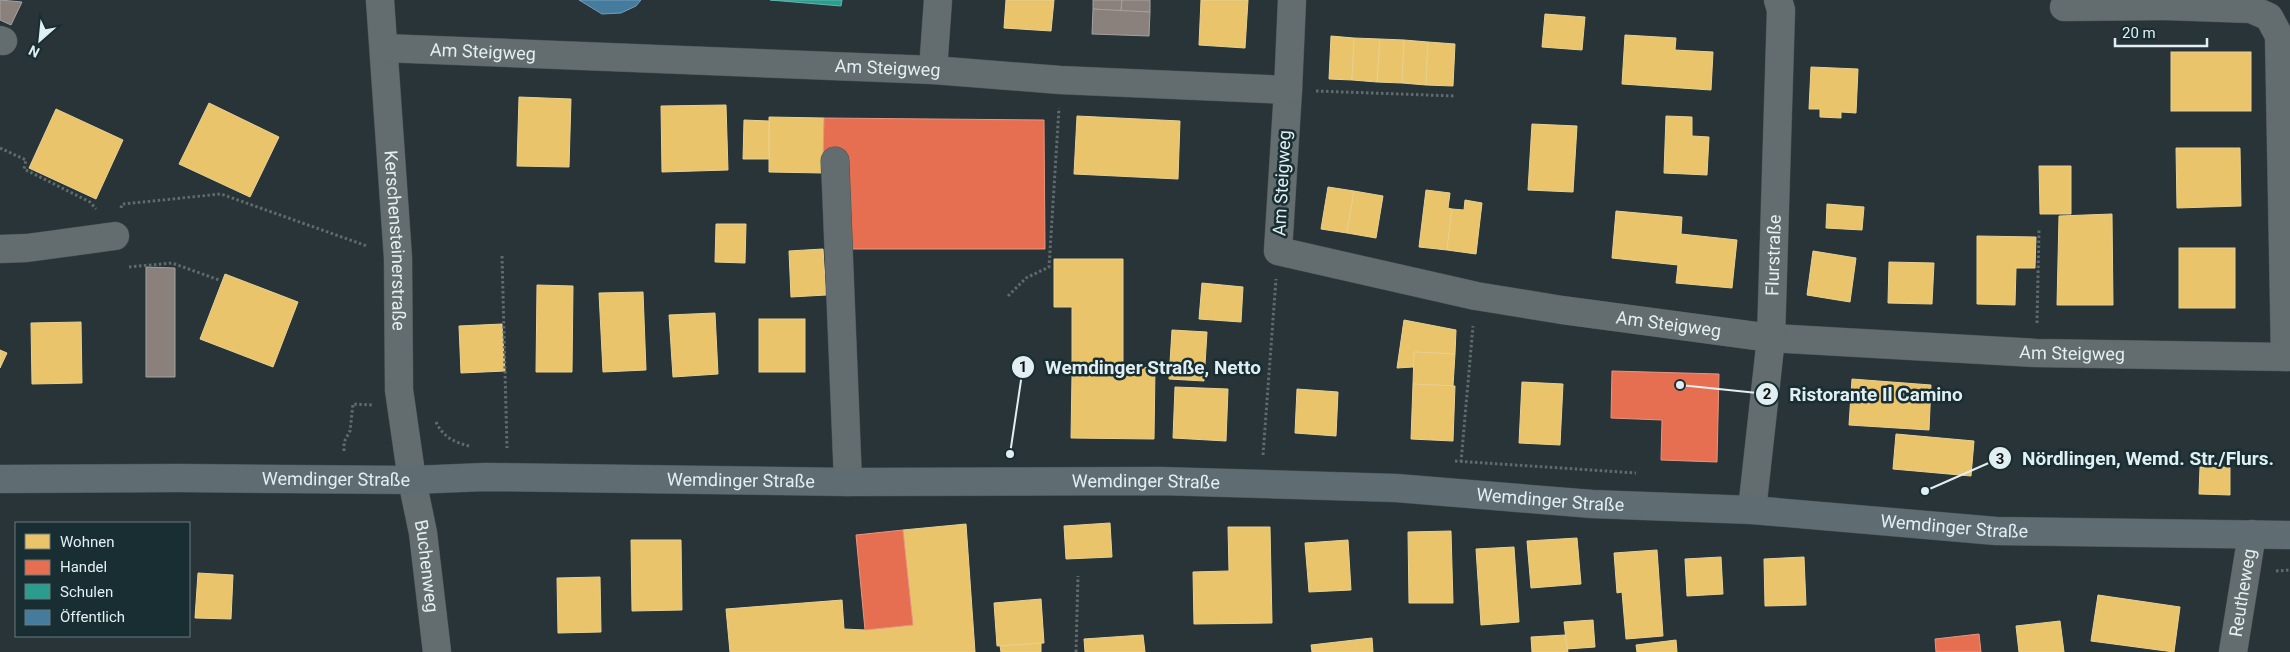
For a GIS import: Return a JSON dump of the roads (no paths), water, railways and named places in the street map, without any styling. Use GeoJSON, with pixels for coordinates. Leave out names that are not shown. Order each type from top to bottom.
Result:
{"type":"FeatureCollection","features":[{"type":"Feature","properties":{"kind":"main road","name":"Wemdinger Straße"},"geometry":{"type":"LineString","coordinates":[[0,479],[412,480],[485,477],[848,482],[1130,481],[1389,488],[1592,504],[1752,510],[1996,531],[2290,535]]}},
{"type":"Feature","properties":{"kind":"street","name":"Kerschensteinerstraße"},"geometry":{"type":"LineString","coordinates":[[380,0],[398,258],[401,406],[412,480]]}},
{"type":"Feature","properties":{"kind":"street"},"geometry":{"type":"LineString","coordinates":[[933,70],[938,0]]}},
{"type":"Feature","properties":{"kind":"street"},"geometry":{"type":"LineString","coordinates":[[1288,90],[1292,0]]}},
{"type":"Feature","properties":{"kind":"street","name":"Flurstraße"},"geometry":{"type":"LineString","coordinates":[[1752,510],[1771,338],[1782,10],[1778,0]]}},
{"type":"Feature","properties":{"kind":"street"},"geometry":{"type":"LineString","coordinates":[[2064,7],[2165,3],[2251,9],[2269,17],[2279,36],[2288,357]]}},
{"type":"Feature","properties":{"kind":"street","name":"Am Steigweg"},"geometry":{"type":"LineString","coordinates":[[384,48],[933,70],[1060,80],[1288,90],[1278,251],[1476,296],[1562,310],[1771,338],[2036,354],[2288,357]]}},
{"type":"Feature","properties":{"kind":"street"},"geometry":{"type":"LineString","coordinates":[[835,161],[848,482]]}},
{"type":"Feature","properties":{"kind":"street"},"geometry":{"type":"LineString","coordinates":[[0,248],[27,248],[115,236]]}},
{"type":"Feature","properties":{"kind":"street","name":"Buchenweg"},"geometry":{"type":"LineString","coordinates":[[412,480],[423,533],[437,652]]}},
{"type":"Feature","properties":{"kind":"street","name":"Reutheweg"},"geometry":{"type":"LineString","coordinates":[[2233,652],[2252,534]]}},
{"type":"Feature","properties":{"kind":"place","name":"Ristorante Il Camino"},"geometry":{"type":"Point","coordinates":[1680,385]}},
{"type":"Feature","properties":{"kind":"place","name":"Wemdinger Straße, Netto"},"geometry":{"type":"Point","coordinates":[1010,454]}},
{"type":"Feature","properties":{"kind":"place","name":"Nördlingen, Wemd. Str./Flurs."},"geometry":{"type":"Point","coordinates":[1925,491]}}]}
